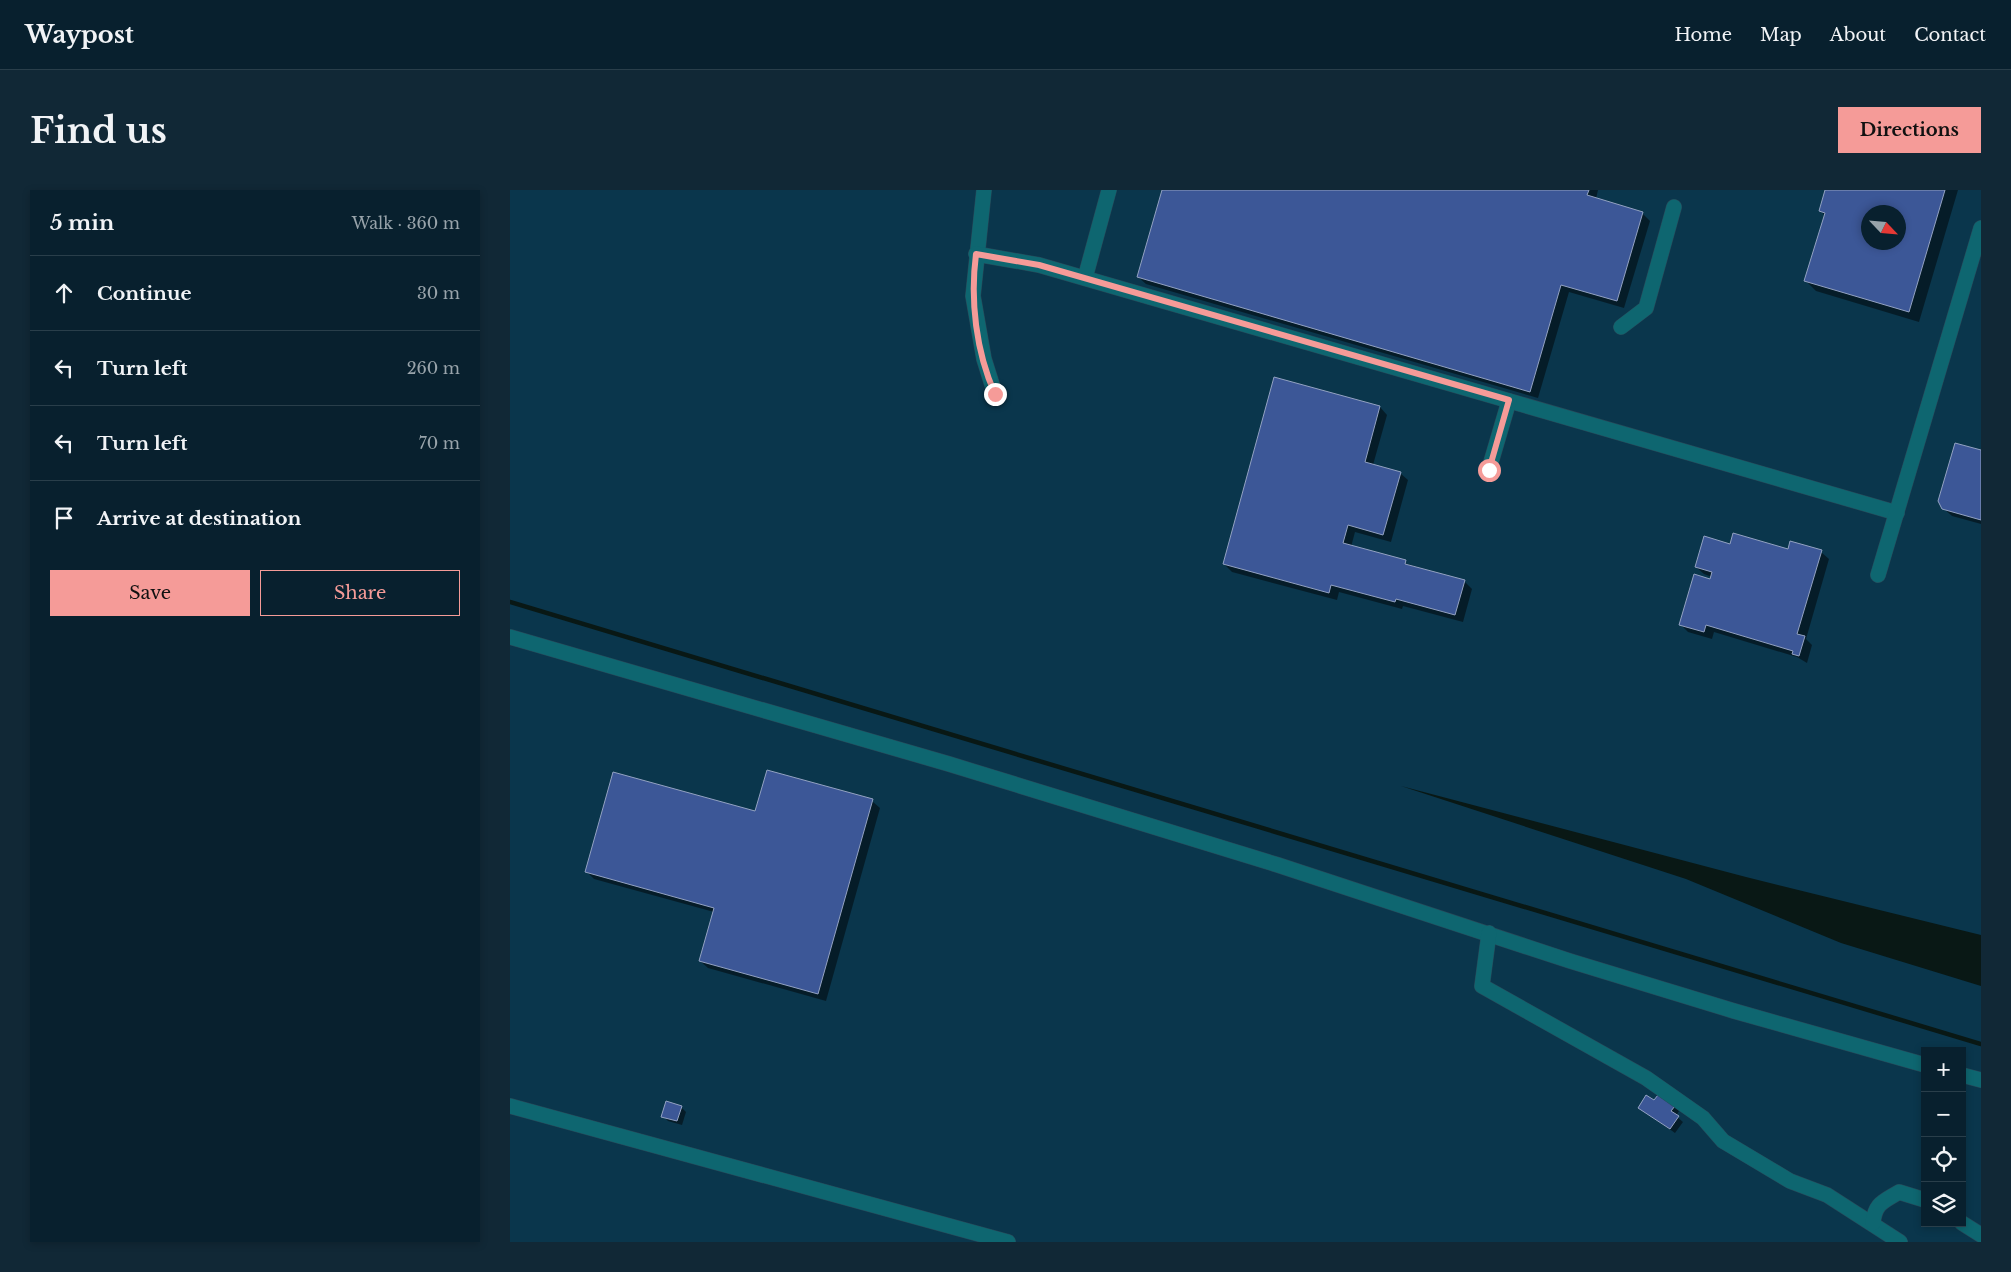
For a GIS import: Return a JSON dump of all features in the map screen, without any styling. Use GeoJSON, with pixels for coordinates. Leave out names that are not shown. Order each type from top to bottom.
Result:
{"type":"FeatureCollection","features":[{"type":"Feature","properties":{"kind":"lane"},"geometry":{"type":"LineString","coordinates":[[984,190],[973,296],[988,379],[995,394]]}},
{"type":"Feature","properties":{"kind":"lane"},"geometry":{"type":"LineString","coordinates":[[1085,278],[1109,190]]}},
{"type":"Feature","properties":{"kind":"lane"},"geometry":{"type":"LineString","coordinates":[[1621,327],[1646,308],[1674,207]]}},
{"type":"Feature","properties":{"kind":"lane"},"geometry":{"type":"LineString","coordinates":[[1878,575],[1981,228]]}},
{"type":"Feature","properties":{"kind":"lane"},"geometry":{"type":"LineString","coordinates":[[976,254],[1027,262],[1085,278],[1897,513]]}},
{"type":"Feature","properties":{"kind":"lane"},"geometry":{"type":"LineString","coordinates":[[1489,470],[1509,400]]}},
{"type":"Feature","properties":{"kind":"lane"},"geometry":{"type":"LineString","coordinates":[[510,636],[949,764],[1488,933],[1570,961],[1734,1011],[1921,1064]]}},
{"type":"Feature","properties":{"kind":"lane"},"geometry":{"type":"LineString","coordinates":[[1488,933],[1482,986],[1646,1078],[1703,1118],[1723,1141],[1790,1181],[1827,1195],[1900,1242]]}},
{"type":"Feature","properties":{"kind":"lane"},"geometry":{"type":"LineString","coordinates":[[1966,1076],[1981,1080]]}},
{"type":"Feature","properties":{"kind":"lane"},"geometry":{"type":"LineString","coordinates":[[510,1106],[1008,1242]]}},
{"type":"Feature","properties":{"kind":"lane"},"geometry":{"type":"LineString","coordinates":[[1873,1223],[1874,1210],[1899,1192],[1921,1199]]}},
{"type":"Feature","properties":{"kind":"lane"},"geometry":{"type":"LineString","coordinates":[[1966,1226],[1981,1235]]}},
{"type":"Feature","properties":{"kind":"shaded area"},"geometry":{"type":"Polygon","coordinates":[[[510,190],[1981,190],[1981,1242],[510,1242],[510,190]]]}},
{"type":"Feature","properties":{"kind":"shaded area"},"geometry":{"type":"Polygon","coordinates":[[[1401,786],[1746,877],[1981,935],[1981,986],[1841,943],[1686,879],[1401,786]]]}},
{"type":"Feature","properties":{"kind":"building"},"geometry":{"type":"Polygon","coordinates":[[[1162,190],[1589,190],[1587,195],[1643,212],[1617,301],[1561,285],[1530,392],[1137,277],[1162,190]]]}},
{"type":"Feature","properties":{"kind":"building"},"geometry":{"type":"Polygon","coordinates":[[[1825,190],[1945,190],[1909,312],[1804,281],[1825,213],[1819,211],[1825,190]]]}},
{"type":"Feature","properties":{"kind":"building"},"geometry":{"type":"Polygon","coordinates":[[[1274,377],[1380,406],[1365,462],[1401,472],[1383,535],[1348,525],[1343,543],[1406,560],[1405,564],[1465,580],[1455,615],[1396,599],[1395,602],[1331,585],[1329,593],[1223,564],[1274,377]]]}},
{"type":"Feature","properties":{"kind":"building"},"geometry":{"type":"Polygon","coordinates":[[[1955,443],[1981,450],[1981,520],[1942,509],[1938,501],[1955,443]]]}},
{"type":"Feature","properties":{"kind":"building"},"geometry":{"type":"Polygon","coordinates":[[[1733,533],[1788,549],[1790,541],[1822,550],[1797,634],[1805,636],[1799,656],[1792,654],[1793,651],[1706,625],[1704,632],[1679,625],[1694,574],[1710,579],[1712,572],[1695,567],[1704,536],[1730,544],[1733,533]]]}},
{"type":"Feature","properties":{"kind":"building"},"geometry":{"type":"Polygon","coordinates":[[[767,770],[873,799],[818,994],[699,961],[714,908],[585,872],[613,772],[755,811],[767,770]]]}},
{"type":"Feature","properties":{"kind":"building"},"geometry":{"type":"Polygon","coordinates":[[[1646,1095],[1654,1100],[1658,1095],[1675,1106],[1671,1111],[1679,1116],[1670,1129],[1638,1108],[1646,1095]]]}},
{"type":"Feature","properties":{"kind":"building"},"geometry":{"type":"Polygon","coordinates":[[[666,1101],[682,1106],[677,1121],[661,1117],[666,1101]]]}},
{"type":"Feature","properties":{"kind":"waterway"},"geometry":{"type":"LineString","coordinates":[[510,602],[1981,1044]]}},
{"type":"Feature","properties":{"kind":"route"},"geometry":{"type":"LineString","coordinates":[[995,394],[988,379],[973,296],[976,254],[1005,257],[1039,265],[1509,400],[1489,470]]}}]}
